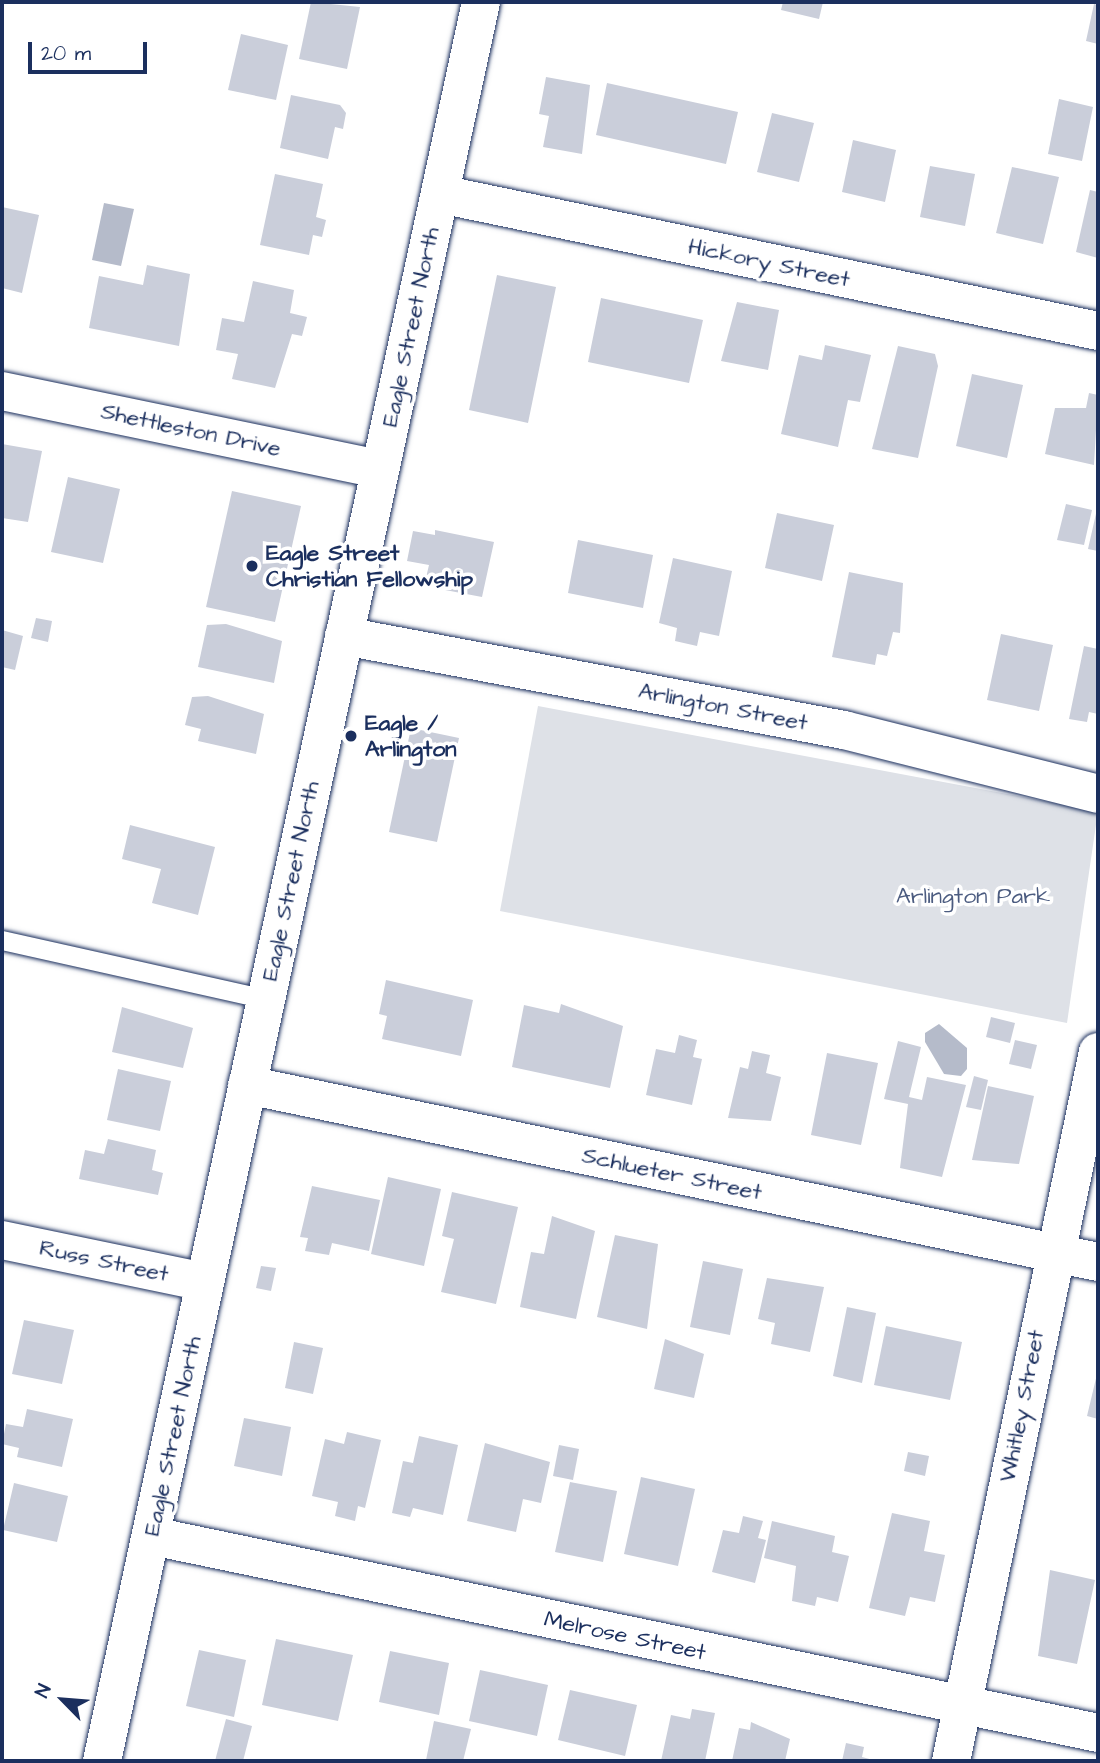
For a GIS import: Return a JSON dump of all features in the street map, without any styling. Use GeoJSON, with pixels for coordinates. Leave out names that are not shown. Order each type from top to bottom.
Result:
{"type":"FeatureCollection","features":[{"type":"Feature","properties":{"kind":"street","name":"Eagle Street North"},"geometry":{"type":"LineString","coordinates":[[102,1761],[481,2]]}},
{"type":"Feature","properties":{"kind":"street","name":"Hickory Street"},"geometry":{"type":"LineString","coordinates":[[440,194],[1098,331]]}},
{"type":"Feature","properties":{"kind":"street","name":"Shettleston Drive"},"geometry":{"type":"LineString","coordinates":[[2,391],[380,469]]}},
{"type":"Feature","properties":{"kind":"street","name":"Arlington Street"},"geometry":{"type":"LineString","coordinates":[[344,636],[844,730],[1098,794]]}},
{"type":"Feature","properties":{"kind":"street","name":"Whitley Street"},"geometry":{"type":"LineString","coordinates":[[951,1761],[1054,1253],[1098,1052]]}},
{"type":"Feature","properties":{"kind":"street","name":"Schlueter Street"},"geometry":{"type":"LineString","coordinates":[[247,1085],[1098,1262]]}},
{"type":"Feature","properties":{"kind":"street","name":"Russ Street"},"geometry":{"type":"LineString","coordinates":[[2,1240],[205,1282]]}},
{"type":"Feature","properties":{"kind":"street","name":"Melrose Street"},"geometry":{"type":"LineString","coordinates":[[152,1536],[962,1707],[1098,1733]]}},
{"type":"Feature","properties":{"kind":"lane"},"geometry":{"type":"LineString","coordinates":[[2,940],[265,999]]}},
{"type":"Feature","properties":{"kind":"green space","name":"Arlington Park"},"geometry":{"type":"Polygon","coordinates":[[[538,706],[1098,811],[1067,1023],[500,911],[538,706]]]}},
{"type":"Feature","properties":{"kind":"water"},"geometry":{"type":"Polygon","coordinates":[[[104,203],[134,209],[121,266],[92,260],[104,203]]]}},
{"type":"Feature","properties":{"kind":"water"},"geometry":{"type":"Polygon","coordinates":[[[939,1024],[967,1048],[967,1069],[961,1076],[944,1074],[925,1042],[925,1033],[939,1024]]]}},
{"type":"Feature","properties":{"kind":"building"},"geometry":{"type":"Polygon","coordinates":[[[311,2],[360,7],[347,69],[299,59],[311,2]]]}},
{"type":"Feature","properties":{"kind":"building"},"geometry":{"type":"Polygon","coordinates":[[[783,2],[823,2],[819,19],[781,10],[783,2]]]}},
{"type":"Feature","properties":{"kind":"building"},"geometry":{"type":"Polygon","coordinates":[[[1094,4],[1098,5],[1098,44],[1086,41],[1094,4]]]}},
{"type":"Feature","properties":{"kind":"building"},"geometry":{"type":"Polygon","coordinates":[[[241,34],[288,45],[276,100],[228,90],[241,34]]]}},
{"type":"Feature","properties":{"kind":"building"},"geometry":{"type":"Polygon","coordinates":[[[546,77],[590,85],[582,154],[543,147],[549,116],[539,114],[546,77]]]}},
{"type":"Feature","properties":{"kind":"building"},"geometry":{"type":"Polygon","coordinates":[[[607,83],[738,112],[726,164],[596,135],[607,83]]]}},
{"type":"Feature","properties":{"kind":"building"},"geometry":{"type":"Polygon","coordinates":[[[291,95],[340,105],[346,113],[343,129],[335,127],[328,159],[280,148],[291,95]]]}},
{"type":"Feature","properties":{"kind":"building"},"geometry":{"type":"Polygon","coordinates":[[[1059,99],[1093,107],[1082,161],[1048,154],[1059,99]]]}},
{"type":"Feature","properties":{"kind":"building"},"geometry":{"type":"Polygon","coordinates":[[[772,113],[814,123],[799,182],[757,172],[772,113]]]}},
{"type":"Feature","properties":{"kind":"building"},"geometry":{"type":"Polygon","coordinates":[[[853,140],[896,150],[885,202],[842,192],[853,140]]]}},
{"type":"Feature","properties":{"kind":"building"},"geometry":{"type":"Polygon","coordinates":[[[930,166],[975,174],[965,226],[920,217],[930,166]]]}},
{"type":"Feature","properties":{"kind":"building"},"geometry":{"type":"Polygon","coordinates":[[[1012,167],[1059,177],[1043,244],[996,233],[1012,167]]]}},
{"type":"Feature","properties":{"kind":"building"},"geometry":{"type":"Polygon","coordinates":[[[275,174],[323,184],[316,217],[326,220],[322,237],[313,235],[309,255],[260,245],[275,174]]]}},
{"type":"Feature","properties":{"kind":"building"},"geometry":{"type":"Polygon","coordinates":[[[1090,190],[1098,192],[1098,258],[1076,252],[1090,190]]]}},
{"type":"Feature","properties":{"kind":"building"},"geometry":{"type":"Polygon","coordinates":[[[2,207],[39,215],[22,293],[2,288],[2,207]]]}},
{"type":"Feature","properties":{"kind":"building"},"geometry":{"type":"Polygon","coordinates":[[[147,265],[190,274],[179,346],[89,328],[99,276],[143,285],[147,265]]]}},
{"type":"Feature","properties":{"kind":"building"},"geometry":{"type":"Polygon","coordinates":[[[497,275],[556,287],[528,423],[469,410],[497,275]]]}},
{"type":"Feature","properties":{"kind":"building"},"geometry":{"type":"Polygon","coordinates":[[[253,281],[294,290],[290,313],[307,317],[302,336],[292,334],[275,388],[232,379],[238,354],[216,350],[222,318],[244,322],[253,281]]]}},
{"type":"Feature","properties":{"kind":"building"},"geometry":{"type":"Polygon","coordinates":[[[601,298],[703,320],[689,383],[588,362],[601,298]]]}},
{"type":"Feature","properties":{"kind":"building"},"geometry":{"type":"Polygon","coordinates":[[[737,302],[779,310],[768,370],[721,361],[737,302]]]}},
{"type":"Feature","properties":{"kind":"building"},"geometry":{"type":"Polygon","coordinates":[[[825,345],[871,355],[860,402],[848,400],[838,447],[781,434],[799,355],[822,360],[825,345]]]}},
{"type":"Feature","properties":{"kind":"building"},"geometry":{"type":"Polygon","coordinates":[[[898,346],[935,354],[938,366],[918,458],[872,449],[898,346]]]}},
{"type":"Feature","properties":{"kind":"building"},"geometry":{"type":"Polygon","coordinates":[[[972,374],[1023,385],[1007,458],[956,446],[972,374]]]}},
{"type":"Feature","properties":{"kind":"building"},"geometry":{"type":"Polygon","coordinates":[[[1089,393],[1098,395],[1094,465],[1045,454],[1055,408],[1086,408],[1089,393]]]}},
{"type":"Feature","properties":{"kind":"building"},"geometry":{"type":"Polygon","coordinates":[[[2,444],[42,451],[28,522],[2,518],[2,444]]]}},
{"type":"Feature","properties":{"kind":"building"},"geometry":{"type":"Polygon","coordinates":[[[68,477],[120,489],[103,563],[51,552],[68,477]]]}},
{"type":"Feature","properties":{"kind":"building"},"geometry":{"type":"Polygon","coordinates":[[[232,491],[301,506],[275,622],[206,607],[232,491]]]}},
{"type":"Feature","properties":{"kind":"building"},"geometry":{"type":"Polygon","coordinates":[[[1066,504],[1092,510],[1084,545],[1057,540],[1066,504]]]}},
{"type":"Feature","properties":{"kind":"building"},"geometry":{"type":"Polygon","coordinates":[[[1098,505],[1098,551],[1088,549],[1098,505]]]}},
{"type":"Feature","properties":{"kind":"building"},"geometry":{"type":"Polygon","coordinates":[[[777,513],[834,525],[822,581],[765,568],[777,513]]]}},
{"type":"Feature","properties":{"kind":"building"},"geometry":{"type":"Polygon","coordinates":[[[435,530],[494,542],[482,597],[424,586],[429,565],[407,561],[413,531],[435,535],[435,530]]]}},
{"type":"Feature","properties":{"kind":"building"},"geometry":{"type":"Polygon","coordinates":[[[578,540],[653,555],[643,608],[568,593],[578,540]]]}},
{"type":"Feature","properties":{"kind":"building"},"geometry":{"type":"Polygon","coordinates":[[[673,558],[732,571],[719,636],[700,632],[697,646],[675,641],[677,628],[659,623],[673,558]]]}},
{"type":"Feature","properties":{"kind":"building"},"geometry":{"type":"Polygon","coordinates":[[[849,572],[903,583],[900,633],[893,632],[887,656],[877,654],[875,665],[832,657],[849,572]]]}},
{"type":"Feature","properties":{"kind":"building"},"geometry":{"type":"Polygon","coordinates":[[[36,618],[52,621],[48,642],[31,638],[36,618]]]}},
{"type":"Feature","properties":{"kind":"building"},"geometry":{"type":"Polygon","coordinates":[[[226,624],[282,641],[274,683],[198,667],[207,625],[226,624]]]}},
{"type":"Feature","properties":{"kind":"building"},"geometry":{"type":"Polygon","coordinates":[[[2,630],[23,636],[15,670],[2,667],[2,630]]]}},
{"type":"Feature","properties":{"kind":"building"},"geometry":{"type":"Polygon","coordinates":[[[1001,634],[1053,645],[1039,711],[987,700],[1001,634]]]}},
{"type":"Feature","properties":{"kind":"building"},"geometry":{"type":"Polygon","coordinates":[[[1084,646],[1098,649],[1098,714],[1089,712],[1087,722],[1069,719],[1084,646]]]}},
{"type":"Feature","properties":{"kind":"building"},"geometry":{"type":"Polygon","coordinates":[[[208,696],[264,714],[256,754],[198,741],[201,729],[185,725],[192,697],[208,696]]]}},
{"type":"Feature","properties":{"kind":"building"},"geometry":{"type":"Polygon","coordinates":[[[411,728],[459,738],[437,842],[389,832],[411,728]]]}},
{"type":"Feature","properties":{"kind":"building"},"geometry":{"type":"Polygon","coordinates":[[[130,825],[215,847],[198,915],[152,903],[161,869],[122,859],[130,825]]]}},
{"type":"Feature","properties":{"kind":"building"},"geometry":{"type":"Polygon","coordinates":[[[386,980],[473,1000],[461,1056],[382,1039],[387,1016],[379,1014],[386,980]]]}},
{"type":"Feature","properties":{"kind":"building"},"geometry":{"type":"Polygon","coordinates":[[[561,1004],[623,1026],[610,1088],[512,1067],[524,1005],[559,1013],[561,1004]]]}},
{"type":"Feature","properties":{"kind":"building"},"geometry":{"type":"Polygon","coordinates":[[[122,1007],[193,1028],[183,1068],[112,1052],[122,1007]]]}},
{"type":"Feature","properties":{"kind":"building"},"geometry":{"type":"Polygon","coordinates":[[[991,1017],[1015,1023],[1010,1043],[986,1037],[991,1017]]]}},
{"type":"Feature","properties":{"kind":"building"},"geometry":{"type":"Polygon","coordinates":[[[679,1035],[697,1040],[693,1057],[702,1059],[692,1105],[646,1095],[656,1049],[675,1053],[679,1035]]]}},
{"type":"Feature","properties":{"kind":"building"},"geometry":{"type":"Polygon","coordinates":[[[1015,1040],[1037,1045],[1031,1069],[1009,1064],[1015,1040]]]}},
{"type":"Feature","properties":{"kind":"building"},"geometry":{"type":"Polygon","coordinates":[[[898,1041],[921,1047],[909,1097],[922,1100],[927,1077],[966,1085],[942,1177],[900,1168],[908,1104],[884,1099],[898,1041]]]}},
{"type":"Feature","properties":{"kind":"building"},"geometry":{"type":"Polygon","coordinates":[[[752,1051],[770,1055],[766,1073],[781,1077],[771,1121],[728,1118],[740,1067],[748,1069],[752,1051]]]}},
{"type":"Feature","properties":{"kind":"building"},"geometry":{"type":"Polygon","coordinates":[[[827,1053],[878,1063],[861,1145],[811,1135],[827,1053]]]}},
{"type":"Feature","properties":{"kind":"building"},"geometry":{"type":"Polygon","coordinates":[[[118,1069],[171,1081],[160,1131],[107,1120],[118,1069]]]}},
{"type":"Feature","properties":{"kind":"building"},"geometry":{"type":"Polygon","coordinates":[[[974,1076],[988,1080],[981,1110],[966,1107],[974,1076]]]}},
{"type":"Feature","properties":{"kind":"building"},"geometry":{"type":"Polygon","coordinates":[[[988,1086],[1034,1096],[1019,1164],[972,1160],[988,1086]]]}},
{"type":"Feature","properties":{"kind":"building"},"geometry":{"type":"Polygon","coordinates":[[[108,1139],[156,1150],[152,1170],[163,1173],[158,1195],[79,1179],[85,1150],[104,1154],[108,1139]]]}},
{"type":"Feature","properties":{"kind":"building"},"geometry":{"type":"Polygon","coordinates":[[[388,1177],[441,1189],[424,1266],[371,1254],[388,1177]]]}},
{"type":"Feature","properties":{"kind":"building"},"geometry":{"type":"Polygon","coordinates":[[[312,1186],[380,1200],[369,1251],[332,1243],[329,1255],[305,1251],[308,1238],[300,1237],[312,1186]]]}},
{"type":"Feature","properties":{"kind":"building"},"geometry":{"type":"Polygon","coordinates":[[[452,1192],[518,1207],[496,1304],[441,1292],[454,1239],[442,1236],[452,1192]]]}},
{"type":"Feature","properties":{"kind":"building"},"geometry":{"type":"Polygon","coordinates":[[[552,1216],[595,1231],[576,1319],[520,1307],[531,1252],[544,1254],[552,1216]]]}},
{"type":"Feature","properties":{"kind":"building"},"geometry":{"type":"Polygon","coordinates":[[[615,1235],[658,1244],[647,1329],[597,1317],[615,1235]]]}},
{"type":"Feature","properties":{"kind":"building"},"geometry":{"type":"Polygon","coordinates":[[[703,1261],[743,1269],[730,1335],[690,1327],[703,1261]]]}},
{"type":"Feature","properties":{"kind":"building"},"geometry":{"type":"Polygon","coordinates":[[[261,1266],[276,1268],[271,1291],[256,1288],[261,1266]]]}},
{"type":"Feature","properties":{"kind":"building"},"geometry":{"type":"Polygon","coordinates":[[[767,1278],[824,1287],[810,1352],[771,1344],[775,1323],[758,1319],[767,1278]]]}},
{"type":"Feature","properties":{"kind":"building"},"geometry":{"type":"Polygon","coordinates":[[[847,1307],[876,1313],[862,1383],[833,1376],[847,1307]]]}},
{"type":"Feature","properties":{"kind":"building"},"geometry":{"type":"Polygon","coordinates":[[[24,1320],[74,1330],[62,1384],[12,1374],[24,1320]]]}},
{"type":"Feature","properties":{"kind":"building"},"geometry":{"type":"Polygon","coordinates":[[[886,1326],[962,1342],[950,1400],[874,1385],[886,1326]]]}},
{"type":"Feature","properties":{"kind":"building"},"geometry":{"type":"Polygon","coordinates":[[[665,1339],[704,1354],[694,1398],[654,1389],[665,1339]]]}},
{"type":"Feature","properties":{"kind":"building"},"geometry":{"type":"Polygon","coordinates":[[[294,1342],[323,1348],[313,1394],[285,1388],[294,1342]]]}},
{"type":"Feature","properties":{"kind":"building"},"geometry":{"type":"Polygon","coordinates":[[[1098,1370],[1098,1419],[1087,1416],[1098,1370]]]}},
{"type":"Feature","properties":{"kind":"building"},"geometry":{"type":"Polygon","coordinates":[[[27,1409],[73,1419],[62,1467],[17,1457],[19,1448],[2,1444],[6,1424],[23,1427],[27,1409]]]}},
{"type":"Feature","properties":{"kind":"building"},"geometry":{"type":"Polygon","coordinates":[[[244,1418],[291,1427],[282,1476],[234,1466],[244,1418]]]}},
{"type":"Feature","properties":{"kind":"building"},"geometry":{"type":"Polygon","coordinates":[[[347,1432],[381,1440],[365,1508],[358,1506],[355,1521],[335,1516],[338,1502],[312,1496],[325,1439],[344,1444],[347,1432]]]}},
{"type":"Feature","properties":{"kind":"building"},"geometry":{"type":"Polygon","coordinates":[[[419,1436],[458,1445],[443,1515],[413,1508],[410,1517],[392,1513],[403,1461],[413,1463],[419,1436]]]}},
{"type":"Feature","properties":{"kind":"building"},"geometry":{"type":"Polygon","coordinates":[[[485,1443],[550,1462],[541,1503],[523,1499],[516,1532],[467,1521],[485,1443]]]}},
{"type":"Feature","properties":{"kind":"building"},"geometry":{"type":"Polygon","coordinates":[[[559,1445],[579,1449],[573,1480],[553,1476],[559,1445]]]}},
{"type":"Feature","properties":{"kind":"building"},"geometry":{"type":"Polygon","coordinates":[[[908,1452],[929,1456],[925,1476],[904,1471],[908,1452]]]}},
{"type":"Feature","properties":{"kind":"building"},"geometry":{"type":"Polygon","coordinates":[[[641,1477],[695,1489],[678,1566],[624,1554],[641,1477]]]}},
{"type":"Feature","properties":{"kind":"building"},"geometry":{"type":"Polygon","coordinates":[[[570,1482],[617,1491],[603,1562],[555,1552],[570,1482]]]}},
{"type":"Feature","properties":{"kind":"building"},"geometry":{"type":"Polygon","coordinates":[[[14,1483],[68,1496],[57,1542],[3,1530],[14,1483]]]}},
{"type":"Feature","properties":{"kind":"building"},"geometry":{"type":"Polygon","coordinates":[[[892,1513],[930,1521],[924,1551],[945,1555],[935,1602],[910,1597],[905,1616],[869,1608],[892,1513]]]}},
{"type":"Feature","properties":{"kind":"building"},"geometry":{"type":"Polygon","coordinates":[[[743,1516],[763,1521],[758,1538],[766,1540],[755,1583],[712,1572],[723,1530],[739,1533],[743,1516]]]}},
{"type":"Feature","properties":{"kind":"building"},"geometry":{"type":"Polygon","coordinates":[[[772,1521],[835,1536],[832,1552],[849,1556],[838,1602],[817,1597],[815,1606],[792,1601],[796,1566],[764,1558],[772,1521]]]}},
{"type":"Feature","properties":{"kind":"building"},"geometry":{"type":"Polygon","coordinates":[[[1050,1570],[1095,1580],[1077,1664],[1038,1656],[1050,1570]]]}},
{"type":"Feature","properties":{"kind":"building"},"geometry":{"type":"Polygon","coordinates":[[[276,1639],[353,1655],[338,1721],[262,1705],[276,1639]]]}},
{"type":"Feature","properties":{"kind":"building"},"geometry":{"type":"Polygon","coordinates":[[[199,1650],[246,1660],[234,1717],[186,1706],[199,1650]]]}},
{"type":"Feature","properties":{"kind":"building"},"geometry":{"type":"Polygon","coordinates":[[[390,1651],[449,1663],[439,1715],[379,1702],[390,1651]]]}},
{"type":"Feature","properties":{"kind":"building"},"geometry":{"type":"Polygon","coordinates":[[[480,1670],[548,1685],[537,1736],[469,1721],[480,1670]]]}},
{"type":"Feature","properties":{"kind":"building"},"geometry":{"type":"Polygon","coordinates":[[[570,1690],[637,1705],[625,1756],[558,1740],[570,1690]]]}},
{"type":"Feature","properties":{"kind":"building"},"geometry":{"type":"Polygon","coordinates":[[[692,1709],[715,1713],[705,1761],[661,1761],[671,1715],[690,1719],[692,1709]]]}},
{"type":"Feature","properties":{"kind":"building"},"geometry":{"type":"Polygon","coordinates":[[[226,1719],[252,1726],[243,1761],[215,1761],[226,1719]]]}},
{"type":"Feature","properties":{"kind":"building"},"geometry":{"type":"Polygon","coordinates":[[[434,1721],[471,1729],[463,1761],[426,1760],[434,1721]]]}},
{"type":"Feature","properties":{"kind":"building"},"geometry":{"type":"Polygon","coordinates":[[[751,1722],[790,1739],[785,1761],[732,1761],[739,1728],[750,1730],[751,1722]]]}},
{"type":"Feature","properties":{"kind":"building"},"geometry":{"type":"Polygon","coordinates":[[[846,1743],[864,1747],[862,1757],[877,1761],[842,1761],[846,1743]]]}},
{"type":"Feature","properties":{"kind":"place","name":"Eagle Street Christian Fellowship"},"geometry":{"type":"Point","coordinates":[252,566]}},
{"type":"Feature","properties":{"kind":"place","name":"Eagle / Arlington"},"geometry":{"type":"Point","coordinates":[351,736]}}]}
